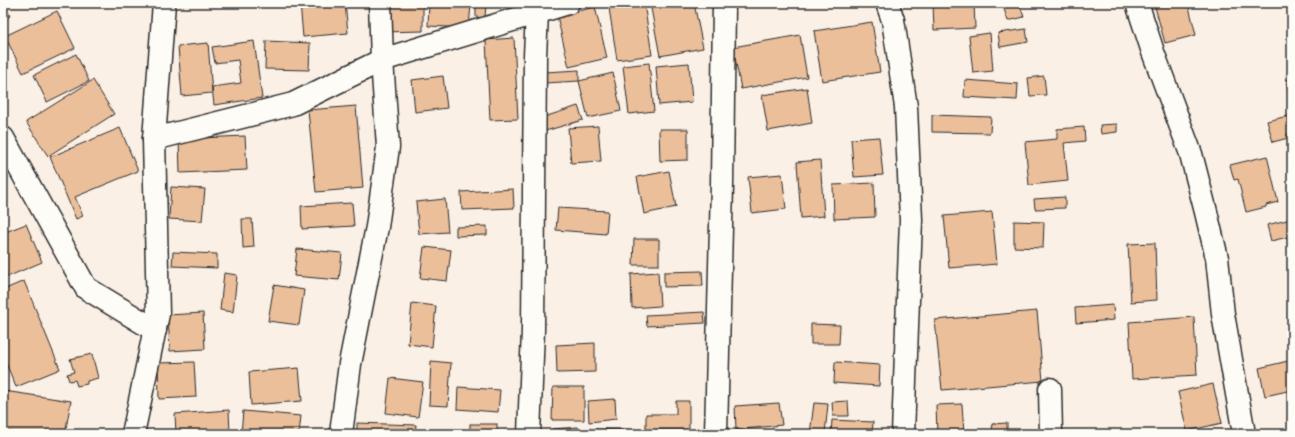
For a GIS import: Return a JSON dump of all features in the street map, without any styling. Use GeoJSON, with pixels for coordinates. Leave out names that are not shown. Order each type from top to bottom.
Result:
{"type":"FeatureCollection","features":[{"type":"Feature","properties":{"kind":"street"},"geometry":{"type":"LineString","coordinates":[[133,434],[158,314],[154,139],[164,3]]}},
{"type":"Feature","properties":{"kind":"street"},"geometry":{"type":"LineString","coordinates":[[341,434],[350,364],[377,227],[388,147],[380,3]]}},
{"type":"Feature","properties":{"kind":"street"},"geometry":{"type":"LineString","coordinates":[[154,139],[293,104],[382,60],[538,8],[568,3]]}},
{"type":"Feature","properties":{"kind":"street"},"geometry":{"type":"LineString","coordinates":[[716,434],[722,185],[724,3]]}},
{"type":"Feature","properties":{"kind":"street"},"geometry":{"type":"LineString","coordinates":[[887,3],[893,20],[906,107],[911,220],[903,434]]}},
{"type":"Feature","properties":{"kind":"street"},"geometry":{"type":"LineString","coordinates":[[1137,3],[1153,52],[1192,154],[1217,258],[1223,314],[1244,434]]}},
{"type":"Feature","properties":{"kind":"street"},"geometry":{"type":"LineString","coordinates":[[529,434],[533,330],[535,56],[538,8]]}},
{"type":"Feature","properties":{"kind":"street"},"geometry":{"type":"LineString","coordinates":[[3,138],[86,288],[155,330]]}},
{"type":"Feature","properties":{"kind":"street"},"geometry":{"type":"LineString","coordinates":[[1050,389],[1052,434]]}},
{"type":"Feature","properties":{"kind":"building"},"geometry":{"type":"Polygon","coordinates":[[[3,3],[10,16],[3,20],[3,3]]]}},
{"type":"Feature","properties":{"kind":"building"},"geometry":{"type":"Polygon","coordinates":[[[300,3],[345,3],[348,33],[303,37],[300,3]]]}},
{"type":"Feature","properties":{"kind":"building"},"geometry":{"type":"Polygon","coordinates":[[[380,3],[423,3],[423,31],[381,32],[380,3]]]}},
{"type":"Feature","properties":{"kind":"building"},"geometry":{"type":"Polygon","coordinates":[[[429,3],[471,3],[469,28],[428,26],[429,3]]]}},
{"type":"Feature","properties":{"kind":"building"},"geometry":{"type":"Polygon","coordinates":[[[476,3],[486,3],[485,18],[476,17],[476,3]]]}},
{"type":"Feature","properties":{"kind":"building"},"geometry":{"type":"Polygon","coordinates":[[[644,3],[652,55],[617,60],[609,8],[644,3]]]}},
{"type":"Feature","properties":{"kind":"building"},"geometry":{"type":"Polygon","coordinates":[[[650,3],[694,3],[703,48],[660,56],[650,3]]]}},
{"type":"Feature","properties":{"kind":"building"},"geometry":{"type":"Polygon","coordinates":[[[933,3],[974,3],[975,28],[934,30],[933,3]]]}},
{"type":"Feature","properties":{"kind":"building"},"geometry":{"type":"Polygon","coordinates":[[[1002,3],[1019,3],[1024,17],[1008,21],[1002,3]]]}},
{"type":"Feature","properties":{"kind":"building"},"geometry":{"type":"Polygon","coordinates":[[[1170,3],[1188,3],[1196,35],[1165,43],[1155,7],[1170,3]]]}},
{"type":"Feature","properties":{"kind":"building"},"geometry":{"type":"Polygon","coordinates":[[[595,7],[607,58],[569,67],[557,16],[595,7]]]}},
{"type":"Feature","properties":{"kind":"building"},"geometry":{"type":"Polygon","coordinates":[[[57,11],[75,48],[23,73],[5,36],[57,11]]]}},
{"type":"Feature","properties":{"kind":"building"},"geometry":{"type":"Polygon","coordinates":[[[872,22],[880,72],[822,81],[814,31],[872,22]]]}},
{"type":"Feature","properties":{"kind":"building"},"geometry":{"type":"Polygon","coordinates":[[[1026,29],[1028,42],[1000,47],[998,33],[1026,29]]]}},
{"type":"Feature","properties":{"kind":"building"},"geometry":{"type":"Polygon","coordinates":[[[990,33],[993,71],[973,73],[969,36],[990,33]]]}},
{"type":"Feature","properties":{"kind":"building"},"geometry":{"type":"Polygon","coordinates":[[[800,35],[807,77],[741,89],[733,47],[800,35]]]}},
{"type":"Feature","properties":{"kind":"building"},"geometry":{"type":"Polygon","coordinates":[[[514,38],[518,119],[490,120],[486,40],[514,38]]]}},
{"type":"Feature","properties":{"kind":"building"},"geometry":{"type":"Polygon","coordinates":[[[254,41],[262,98],[214,105],[212,87],[241,83],[238,60],[215,63],[212,47],[254,41]]]}},
{"type":"Feature","properties":{"kind":"building"},"geometry":{"type":"Polygon","coordinates":[[[266,41],[310,43],[309,70],[265,69],[266,41]]]}},
{"type":"Feature","properties":{"kind":"building"},"geometry":{"type":"Polygon","coordinates":[[[208,43],[212,93],[182,96],[178,46],[208,43]]]}},
{"type":"Feature","properties":{"kind":"building"},"geometry":{"type":"Polygon","coordinates":[[[76,54],[89,81],[47,102],[34,75],[76,54]]]}},
{"type":"Feature","properties":{"kind":"building"},"geometry":{"type":"Polygon","coordinates":[[[649,63],[654,111],[629,114],[623,66],[649,63]]]}},
{"type":"Feature","properties":{"kind":"building"},"geometry":{"type":"Polygon","coordinates":[[[689,63],[692,102],[659,105],[656,66],[689,63]]]}},
{"type":"Feature","properties":{"kind":"building"},"geometry":{"type":"Polygon","coordinates":[[[579,70],[579,81],[545,83],[545,72],[579,70]]]}},
{"type":"Feature","properties":{"kind":"building"},"geometry":{"type":"Polygon","coordinates":[[[613,73],[621,111],[588,118],[579,81],[613,73]]]}},
{"type":"Feature","properties":{"kind":"building"},"geometry":{"type":"Polygon","coordinates":[[[443,76],[447,108],[415,112],[412,80],[443,76]]]}},
{"type":"Feature","properties":{"kind":"building"},"geometry":{"type":"Polygon","coordinates":[[[1044,76],[1046,95],[1030,96],[1028,78],[1044,76]]]}},
{"type":"Feature","properties":{"kind":"building"},"geometry":{"type":"Polygon","coordinates":[[[1292,79],[1292,108],[1286,80],[1292,79]]]}},
{"type":"Feature","properties":{"kind":"building"},"geometry":{"type":"Polygon","coordinates":[[[93,80],[114,114],[48,156],[26,122],[93,80]]]}},
{"type":"Feature","properties":{"kind":"building"},"geometry":{"type":"Polygon","coordinates":[[[965,80],[1018,84],[1017,100],[964,97],[965,80]]]}},
{"type":"Feature","properties":{"kind":"building"},"geometry":{"type":"Polygon","coordinates":[[[807,88],[812,123],[768,131],[762,95],[807,88]]]}},
{"type":"Feature","properties":{"kind":"building"},"geometry":{"type":"Polygon","coordinates":[[[356,106],[363,188],[316,192],[308,110],[356,106]]]}},
{"type":"Feature","properties":{"kind":"building"},"geometry":{"type":"Polygon","coordinates":[[[578,106],[583,120],[542,132],[538,119],[578,106]]]}},
{"type":"Feature","properties":{"kind":"building"},"geometry":{"type":"Polygon","coordinates":[[[932,115],[991,117],[990,133],[932,132],[932,115]]]}},
{"type":"Feature","properties":{"kind":"building"},"geometry":{"type":"Polygon","coordinates":[[[1292,115],[1292,133],[1287,134],[1288,138],[1273,142],[1267,121],[1292,115]]]}},
{"type":"Feature","properties":{"kind":"building"},"geometry":{"type":"Polygon","coordinates":[[[1117,124],[1117,132],[1101,134],[1100,125],[1117,124]]]}},
{"type":"Feature","properties":{"kind":"building"},"geometry":{"type":"Polygon","coordinates":[[[598,126],[601,161],[571,163],[568,128],[598,126]]]}},
{"type":"Feature","properties":{"kind":"building"},"geometry":{"type":"Polygon","coordinates":[[[1084,127],[1085,141],[1064,143],[1068,181],[1029,185],[1025,142],[1057,139],[1057,129],[1084,127]]]}},
{"type":"Feature","properties":{"kind":"building"},"geometry":{"type":"Polygon","coordinates":[[[120,128],[138,171],[75,197],[83,216],[76,219],[50,157],[120,128]]]}},
{"type":"Feature","properties":{"kind":"building"},"geometry":{"type":"Polygon","coordinates":[[[659,129],[688,129],[688,160],[660,161],[659,129]]]}},
{"type":"Feature","properties":{"kind":"building"},"geometry":{"type":"Polygon","coordinates":[[[245,136],[247,170],[180,173],[179,139],[245,136]]]}},
{"type":"Feature","properties":{"kind":"building"},"geometry":{"type":"Polygon","coordinates":[[[879,137],[883,175],[854,177],[851,139],[879,137]]]}},
{"type":"Feature","properties":{"kind":"building"},"geometry":{"type":"Polygon","coordinates":[[[1267,156],[1278,202],[1246,212],[1238,179],[1234,180],[1230,165],[1267,156]]]}},
{"type":"Feature","properties":{"kind":"building"},"geometry":{"type":"Polygon","coordinates":[[[820,160],[824,216],[801,218],[797,162],[820,160]]]}},
{"type":"Feature","properties":{"kind":"building"},"geometry":{"type":"Polygon","coordinates":[[[669,171],[676,207],[644,214],[637,177],[669,171]]]}},
{"type":"Feature","properties":{"kind":"building"},"geometry":{"type":"Polygon","coordinates":[[[782,174],[786,209],[752,213],[748,177],[782,174]]]}},
{"type":"Feature","properties":{"kind":"building"},"geometry":{"type":"Polygon","coordinates":[[[874,183],[875,217],[834,219],[833,185],[874,183]]]}},
{"type":"Feature","properties":{"kind":"building"},"geometry":{"type":"Polygon","coordinates":[[[171,187],[205,189],[202,221],[169,219],[171,187]]]}},
{"type":"Feature","properties":{"kind":"building"},"geometry":{"type":"Polygon","coordinates":[[[513,189],[514,208],[462,210],[461,192],[513,189]]]}},
{"type":"Feature","properties":{"kind":"building"},"geometry":{"type":"Polygon","coordinates":[[[1065,197],[1065,208],[1035,209],[1034,199],[1065,197]]]}},
{"type":"Feature","properties":{"kind":"building"},"geometry":{"type":"Polygon","coordinates":[[[445,199],[448,232],[419,234],[416,202],[445,199]]]}},
{"type":"Feature","properties":{"kind":"building"},"geometry":{"type":"Polygon","coordinates":[[[352,203],[354,226],[302,229],[301,206],[352,203]]]}},
{"type":"Feature","properties":{"kind":"building"},"geometry":{"type":"Polygon","coordinates":[[[558,208],[608,211],[606,234],[556,230],[558,208]]]}},
{"type":"Feature","properties":{"kind":"building"},"geometry":{"type":"Polygon","coordinates":[[[992,212],[997,264],[949,268],[944,216],[992,212]]]}},
{"type":"Feature","properties":{"kind":"building"},"geometry":{"type":"Polygon","coordinates":[[[242,219],[252,219],[254,247],[243,248],[242,219]]]}},
{"type":"Feature","properties":{"kind":"building"},"geometry":{"type":"Polygon","coordinates":[[[1291,219],[1292,236],[1271,241],[1267,225],[1291,219]]]}},
{"type":"Feature","properties":{"kind":"building"},"geometry":{"type":"Polygon","coordinates":[[[1014,221],[1044,222],[1043,248],[1014,247],[1014,221]]]}},
{"type":"Feature","properties":{"kind":"building"},"geometry":{"type":"Polygon","coordinates":[[[26,224],[42,262],[7,277],[3,267],[3,233],[26,224]]]}},
{"type":"Feature","properties":{"kind":"building"},"geometry":{"type":"Polygon","coordinates":[[[487,226],[487,235],[456,236],[456,227],[487,226]]]}},
{"type":"Feature","properties":{"kind":"building"},"geometry":{"type":"Polygon","coordinates":[[[634,239],[659,239],[659,265],[633,265],[634,239]]]}},
{"type":"Feature","properties":{"kind":"building"},"geometry":{"type":"Polygon","coordinates":[[[1155,243],[1157,300],[1131,302],[1128,244],[1155,243]]]}},
{"type":"Feature","properties":{"kind":"building"},"geometry":{"type":"Polygon","coordinates":[[[424,247],[451,250],[447,281],[420,278],[424,247]]]}},
{"type":"Feature","properties":{"kind":"building"},"geometry":{"type":"Polygon","coordinates":[[[297,249],[342,253],[339,280],[294,276],[297,249]]]}},
{"type":"Feature","properties":{"kind":"building"},"geometry":{"type":"Polygon","coordinates":[[[173,252],[217,254],[217,268],[172,266],[173,252]]]}},
{"type":"Feature","properties":{"kind":"building"},"geometry":{"type":"Polygon","coordinates":[[[702,271],[703,286],[664,287],[664,272],[702,271]]]}},
{"type":"Feature","properties":{"kind":"building"},"geometry":{"type":"Polygon","coordinates":[[[658,272],[660,306],[632,308],[631,274],[658,272]]]}},
{"type":"Feature","properties":{"kind":"building"},"geometry":{"type":"Polygon","coordinates":[[[224,273],[237,275],[233,312],[220,310],[224,273]]]}},
{"type":"Feature","properties":{"kind":"building"},"geometry":{"type":"Polygon","coordinates":[[[24,281],[60,369],[16,387],[3,356],[3,290],[24,281]]]}},
{"type":"Feature","properties":{"kind":"building"},"geometry":{"type":"Polygon","coordinates":[[[274,285],[304,290],[299,325],[268,321],[274,285]]]}},
{"type":"Feature","properties":{"kind":"building"},"geometry":{"type":"Polygon","coordinates":[[[412,303],[436,306],[432,347],[408,344],[412,303]]]}},
{"type":"Feature","properties":{"kind":"building"},"geometry":{"type":"Polygon","coordinates":[[[1113,305],[1114,320],[1076,323],[1075,308],[1113,305]]]}},
{"type":"Feature","properties":{"kind":"building"},"geometry":{"type":"Polygon","coordinates":[[[1037,311],[1043,381],[942,390],[935,320],[1037,311]]]}},
{"type":"Feature","properties":{"kind":"building"},"geometry":{"type":"Polygon","coordinates":[[[704,312],[705,323],[647,326],[646,315],[704,312]]]}},
{"type":"Feature","properties":{"kind":"building"},"geometry":{"type":"Polygon","coordinates":[[[203,313],[205,349],[170,351],[168,315],[203,313]]]}},
{"type":"Feature","properties":{"kind":"building"},"geometry":{"type":"Polygon","coordinates":[[[1194,317],[1197,375],[1132,379],[1129,322],[1194,317]]]}},
{"type":"Feature","properties":{"kind":"building"},"geometry":{"type":"Polygon","coordinates":[[[811,324],[840,325],[839,344],[811,344],[811,324]]]}},
{"type":"Feature","properties":{"kind":"building"},"geometry":{"type":"Polygon","coordinates":[[[595,343],[595,372],[557,373],[556,345],[595,343]]]}},
{"type":"Feature","properties":{"kind":"building"},"geometry":{"type":"Polygon","coordinates":[[[92,354],[98,378],[87,381],[87,384],[77,386],[75,380],[69,381],[67,374],[74,372],[70,359],[92,354]]]}},
{"type":"Feature","properties":{"kind":"building"},"geometry":{"type":"Polygon","coordinates":[[[1292,360],[1292,390],[1265,396],[1259,368],[1292,360]]]}},
{"type":"Feature","properties":{"kind":"building"},"geometry":{"type":"Polygon","coordinates":[[[431,361],[451,363],[448,406],[429,405],[431,361]]]}},
{"type":"Feature","properties":{"kind":"building"},"geometry":{"type":"Polygon","coordinates":[[[194,362],[196,397],[159,399],[158,363],[194,362]]]}},
{"type":"Feature","properties":{"kind":"building"},"geometry":{"type":"Polygon","coordinates":[[[835,362],[880,365],[879,386],[834,383],[835,362]]]}},
{"type":"Feature","properties":{"kind":"building"},"geometry":{"type":"Polygon","coordinates":[[[299,368],[302,401],[251,405],[249,372],[299,368]]]}},
{"type":"Feature","properties":{"kind":"building"},"geometry":{"type":"Polygon","coordinates":[[[390,378],[423,382],[418,417],[386,413],[390,378]]]}},
{"type":"Feature","properties":{"kind":"building"},"geometry":{"type":"Polygon","coordinates":[[[1213,384],[1222,423],[1187,431],[1178,392],[1213,384]]]}},
{"type":"Feature","properties":{"kind":"building"},"geometry":{"type":"Polygon","coordinates":[[[458,387],[500,390],[498,412],[457,409],[458,387]]]}},
{"type":"Feature","properties":{"kind":"building"},"geometry":{"type":"Polygon","coordinates":[[[553,387],[584,387],[584,420],[552,420],[553,387]]]}},
{"type":"Feature","properties":{"kind":"building"},"geometry":{"type":"Polygon","coordinates":[[[4,391],[71,401],[65,434],[24,434],[3,431],[4,391]]]}},
{"type":"Feature","properties":{"kind":"building"},"geometry":{"type":"Polygon","coordinates":[[[615,399],[616,419],[589,422],[588,401],[615,399]]]}},
{"type":"Feature","properties":{"kind":"building"},"geometry":{"type":"Polygon","coordinates":[[[676,401],[689,401],[689,430],[646,430],[646,414],[676,414],[676,401]]]}},
{"type":"Feature","properties":{"kind":"building"},"geometry":{"type":"Polygon","coordinates":[[[848,401],[849,416],[833,416],[832,402],[848,401]]]}},
{"type":"Feature","properties":{"kind":"building"},"geometry":{"type":"Polygon","coordinates":[[[779,403],[782,425],[736,430],[735,406],[779,403]]]}},
{"type":"Feature","properties":{"kind":"building"},"geometry":{"type":"Polygon","coordinates":[[[814,403],[828,404],[825,434],[810,434],[814,403]]]}},
{"type":"Feature","properties":{"kind":"building"},"geometry":{"type":"Polygon","coordinates":[[[962,404],[964,434],[937,434],[936,405],[962,404]]]}},
{"type":"Feature","properties":{"kind":"building"},"geometry":{"type":"Polygon","coordinates":[[[229,410],[230,434],[176,434],[175,414],[229,410]]]}},
{"type":"Feature","properties":{"kind":"building"},"geometry":{"type":"Polygon","coordinates":[[[243,411],[301,416],[299,434],[241,434],[243,411]]]}},
{"type":"Feature","properties":{"kind":"building"},"geometry":{"type":"Polygon","coordinates":[[[832,420],[873,422],[872,434],[831,434],[832,420]]]}},
{"type":"Feature","properties":{"kind":"building"},"geometry":{"type":"Polygon","coordinates":[[[357,423],[416,425],[415,434],[357,434],[357,423]]]}},
{"type":"Feature","properties":{"kind":"building"},"geometry":{"type":"Polygon","coordinates":[[[1007,423],[1007,434],[993,434],[992,424],[1007,423]]]}},
{"type":"Feature","properties":{"kind":"building"},"geometry":{"type":"Polygon","coordinates":[[[470,424],[497,424],[497,434],[470,434],[470,424]]]}},
{"type":"Feature","properties":{"kind":"building"},"geometry":{"type":"Polygon","coordinates":[[[578,427],[579,434],[552,434],[552,429],[578,427]]]}},
{"type":"Feature","properties":{"kind":"building"},"geometry":{"type":"Polygon","coordinates":[[[587,429],[629,430],[629,434],[587,434],[587,429]]]}}]}
